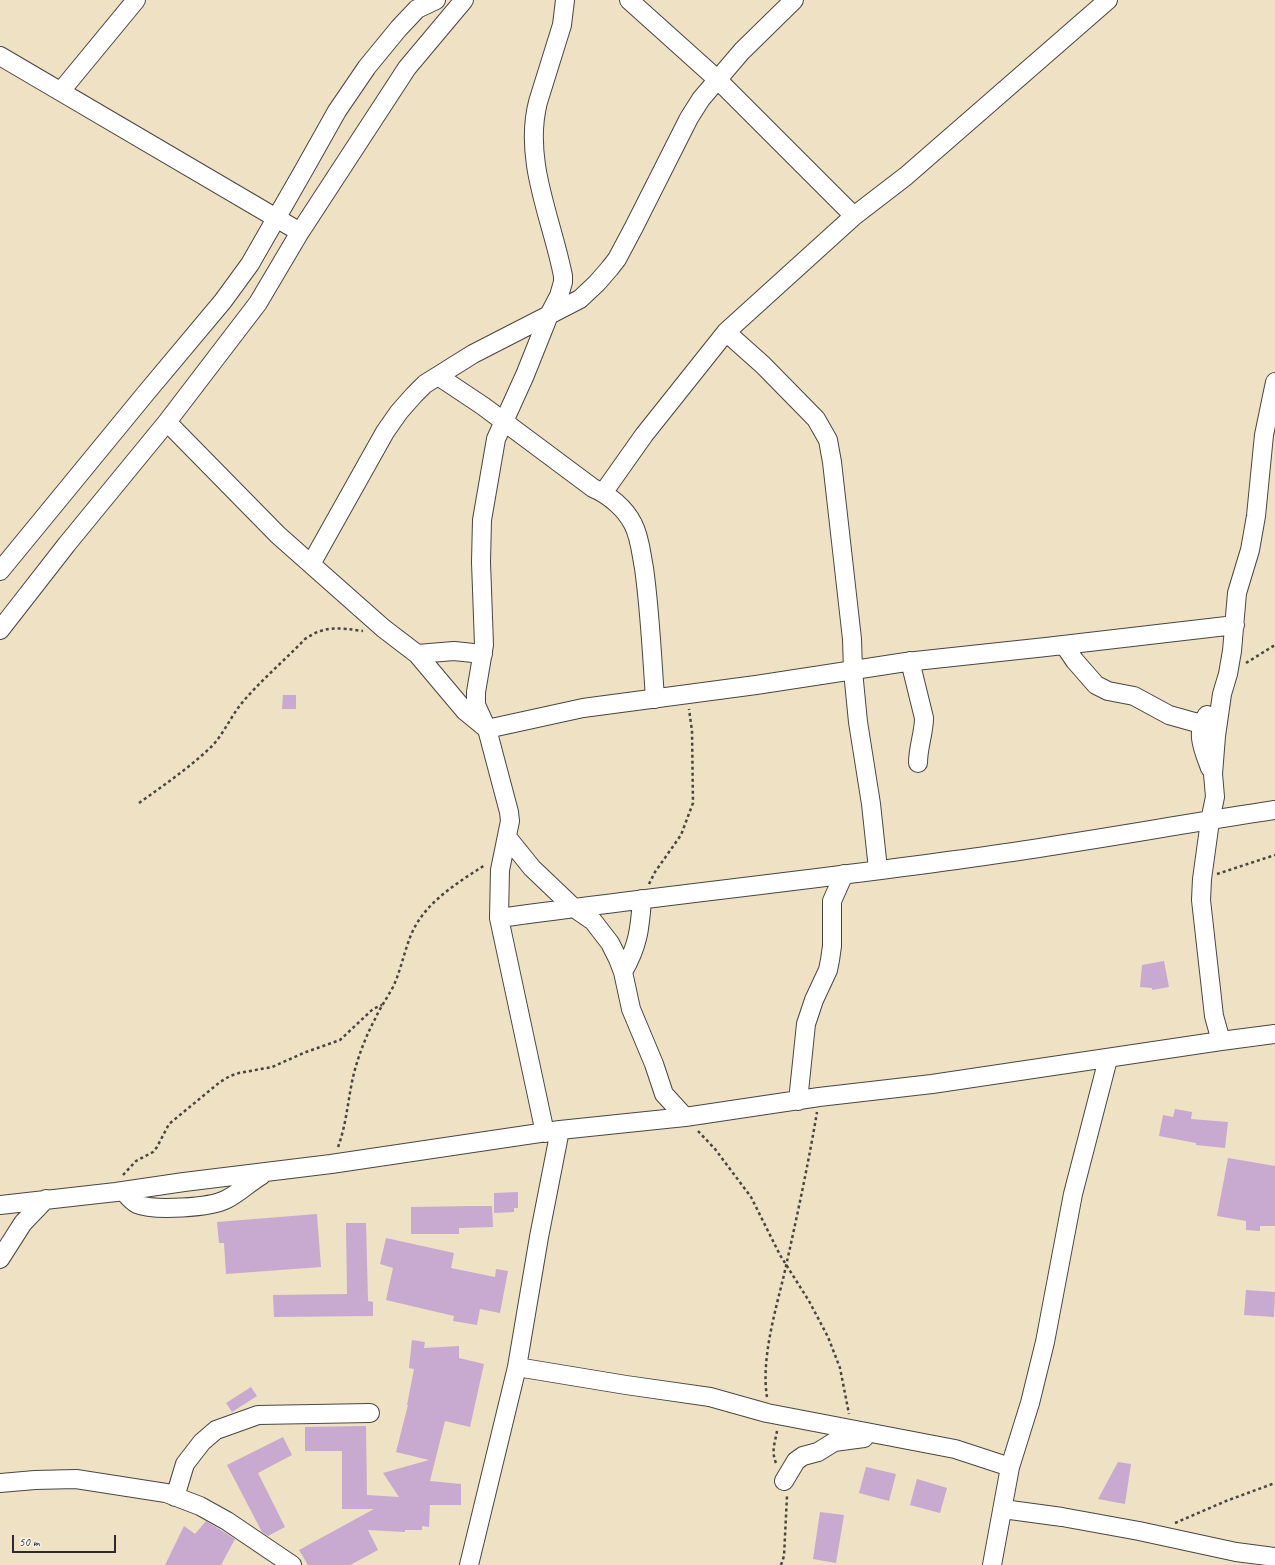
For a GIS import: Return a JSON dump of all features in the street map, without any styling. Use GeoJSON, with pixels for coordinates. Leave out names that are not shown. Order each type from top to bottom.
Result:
{"type":"FeatureCollection","features":[{"type":"Feature","properties":{"kind":"street"},"geometry":{"type":"LineString","coordinates":[[61,91],[136,0]]}},
{"type":"Feature","properties":{"kind":"street"},"geometry":{"type":"LineString","coordinates":[[0,572],[146,393],[223,302],[250,264],[337,111],[367,67],[398,28],[417,9],[436,0]]}},
{"type":"Feature","properties":{"kind":"street"},"geometry":{"type":"LineString","coordinates":[[0,630],[67,544],[167,422],[258,303],[300,232],[407,68],[464,0]]}},
{"type":"Feature","properties":{"kind":"street"},"geometry":{"type":"LineString","coordinates":[[469,1565],[517,1367],[539,1237],[553,1132],[499,918],[500,870],[510,821],[508,803],[487,729],[476,705],[476,692],[483,654],[484,628],[481,562],[482,520],[496,439],[505,422],[549,315],[559,296],[563,282],[563,276],[540,191],[534,148],[535,119],[538,102],[562,25],[565,0]]}},
{"type":"Feature","properties":{"kind":"street"},"geometry":{"type":"LineString","coordinates":[[629,0],[718,80],[854,216]]}},
{"type":"Feature","properties":{"kind":"street"},"geometry":{"type":"LineString","coordinates":[[311,564],[385,432],[399,412],[425,384],[473,354],[580,299],[598,283],[617,258],[689,118],[701,99],[742,51],[794,0]]}},
{"type":"Feature","properties":{"kind":"street"},"geometry":{"type":"LineString","coordinates":[[603,493],[649,429],[726,332],[854,216],[906,176],[1108,0]]}},
{"type":"Feature","properties":{"kind":"street"},"geometry":{"type":"LineString","coordinates":[[0,56],[277,217],[300,232]]}},
{"type":"Feature","properties":{"kind":"street"},"geometry":{"type":"LineString","coordinates":[[726,332],[763,365],[816,418],[828,440],[832,462],[850,621],[858,722],[870,797],[878,869]]}},
{"type":"Feature","properties":{"kind":"street"},"geometry":{"type":"LineString","coordinates":[[438,376],[505,422],[593,488],[603,493],[628,515],[634,524],[640,541],[646,584],[655,699]]}},
{"type":"Feature","properties":{"kind":"street"},"geometry":{"type":"LineString","coordinates":[[1221,1040],[1214,1016],[1201,900],[1202,879],[1215,797],[1213,774],[1216,736],[1222,694],[1228,674],[1237,593],[1250,550],[1264,435],[1275,382]]}},
{"type":"Feature","properties":{"kind":"street"},"geometry":{"type":"LineString","coordinates":[[167,422],[278,535],[383,628],[417,654],[465,711],[487,729]]}},
{"type":"Feature","properties":{"kind":"street"},"geometry":{"type":"LineString","coordinates":[[487,729],[583,708],[687,695],[853,671],[910,661],[1234,625]]}},
{"type":"Feature","properties":{"kind":"street"},"geometry":{"type":"LineString","coordinates":[[1064,645],[1075,661],[1096,685],[1108,690],[1134,696],[1169,715],[1201,724]]}},
{"type":"Feature","properties":{"kind":"street"},"geometry":{"type":"LineString","coordinates":[[417,654],[454,651],[483,654]]}},
{"type":"Feature","properties":{"kind":"street"},"geometry":{"type":"LineString","coordinates":[[910,661],[924,718],[924,725],[918,746],[918,763]]}},
{"type":"Feature","properties":{"kind":"street"},"geometry":{"type":"LineString","coordinates":[[1213,774],[1200,737],[1201,724],[1222,694]]}},
{"type":"Feature","properties":{"kind":"street"},"geometry":{"type":"LineString","coordinates":[[499,918],[1070,844],[1210,821],[1231,816],[1275,810]]}},
{"type":"Feature","properties":{"kind":"street"},"geometry":{"type":"LineString","coordinates":[[506,844],[574,908],[593,921],[610,943],[623,972],[631,1009],[654,1064],[664,1094],[685,1117]]}},
{"type":"Feature","properties":{"kind":"street"},"geometry":{"type":"LineString","coordinates":[[798,1101],[806,1024],[814,1000],[828,970],[832,946],[832,901],[844,874]]}},
{"type":"Feature","properties":{"kind":"street"},"geometry":{"type":"LineString","coordinates":[[623,972],[634,952],[638,937],[642,900]]}},
{"type":"Feature","properties":{"kind":"street"},"geometry":{"type":"LineString","coordinates":[[0,1205],[120,1192],[184,1182],[331,1164],[553,1132],[685,1117],[819,1097],[932,1084],[1221,1040],[1275,1034]]}},
{"type":"Feature","properties":{"kind":"street"},"geometry":{"type":"LineString","coordinates":[[991,1560],[1003,1509],[1010,1467],[1030,1403],[1039,1365],[1073,1194],[1108,1058]]}},
{"type":"Feature","properties":{"kind":"street"},"geometry":{"type":"LineString","coordinates":[[120,1192],[135,1203],[145,1206],[158,1208],[203,1205],[226,1200],[265,1173]]}},
{"type":"Feature","properties":{"kind":"street"},"geometry":{"type":"LineString","coordinates":[[0,1259],[23,1223],[46,1199]]}},
{"type":"Feature","properties":{"kind":"street"},"geometry":{"type":"LineString","coordinates":[[517,1367],[626,1385],[695,1394],[773,1415],[954,1449],[1010,1467]]}},
{"type":"Feature","properties":{"kind":"street"},"geometry":{"type":"LineString","coordinates":[[175,1497],[185,1464],[202,1442],[216,1430],[258,1415],[370,1413]]}},
{"type":"Feature","properties":{"kind":"street"},"geometry":{"type":"LineString","coordinates":[[784,1481],[796,1460],[803,1456],[818,1452],[834,1442],[880,1436]]}},
{"type":"Feature","properties":{"kind":"street"},"geometry":{"type":"LineString","coordinates":[[0,1483],[76,1478],[166,1493],[200,1506],[227,1521],[292,1565]]}},
{"type":"Feature","properties":{"kind":"street"},"geometry":{"type":"LineString","coordinates":[[1003,1509],[1085,1521],[1236,1552],[1275,1557]]}},
{"type":"Feature","properties":{"kind":"path"},"geometry":{"type":"LineString","coordinates":[[139,803],[186,770],[212,746],[229,720],[248,696],[308,637],[324,629],[332,628],[366,631]]}},
{"type":"Feature","properties":{"kind":"path"},"geometry":{"type":"LineString","coordinates":[[1228,674],[1275,645]]}},
{"type":"Feature","properties":{"kind":"path"},"geometry":{"type":"LineString","coordinates":[[642,900],[655,872],[681,835],[693,803],[692,731],[687,695]]}},
{"type":"Feature","properties":{"kind":"path"},"geometry":{"type":"LineString","coordinates":[[331,1164],[342,1138],[350,1092],[360,1054],[375,1018],[398,975],[411,933],[424,914],[440,896],[506,844]]}},
{"type":"Feature","properties":{"kind":"path"},"geometry":{"type":"LineString","coordinates":[[1202,879],[1275,855]]}},
{"type":"Feature","properties":{"kind":"path"},"geometry":{"type":"LineString","coordinates":[[120,1192],[118,1183],[123,1174],[136,1161],[153,1152],[169,1124],[220,1082],[239,1073],[272,1067],[306,1052],[340,1040],[373,1009],[383,1004]]}},
{"type":"Feature","properties":{"kind":"path"},"geometry":{"type":"LineString","coordinates":[[773,1415],[767,1396],[765,1382],[767,1355],[777,1299],[809,1159],[819,1097]]}},
{"type":"Feature","properties":{"kind":"path"},"geometry":{"type":"LineString","coordinates":[[685,1117],[715,1149],[751,1197],[786,1264],[809,1301],[828,1337],[840,1368],[852,1430]]}},
{"type":"Feature","properties":{"kind":"path"},"geometry":{"type":"LineString","coordinates":[[1174,1523],[1226,1501],[1275,1483]]}},
{"type":"Feature","properties":{"kind":"building"},"geometry":{"type":"Polygon","coordinates":[[[283,695],[296,695],[296,709],[282,709],[283,695]]]}},
{"type":"Feature","properties":{"kind":"building"},"geometry":{"type":"Polygon","coordinates":[[[1164,961],[1169,987],[1152,990],[1152,988],[1140,987],[1142,965],[1164,961]]]}},
{"type":"Feature","properties":{"kind":"building"},"geometry":{"type":"Polygon","coordinates":[[[1175,1109],[1192,1112],[1191,1119],[1228,1122],[1225,1148],[1196,1145],[1196,1143],[1159,1136],[1163,1115],[1173,1117],[1175,1109]]]}},
{"type":"Feature","properties":{"kind":"building"},"geometry":{"type":"Polygon","coordinates":[[[1228,1158],[1275,1166],[1275,1226],[1260,1226],[1260,1231],[1246,1230],[1246,1221],[1217,1216],[1228,1158]]]}},
{"type":"Feature","properties":{"kind":"building"},"geometry":{"type":"Polygon","coordinates":[[[518,1192],[518,1208],[514,1208],[514,1212],[494,1213],[494,1193],[518,1192]]]}},
{"type":"Feature","properties":{"kind":"building"},"geometry":{"type":"Polygon","coordinates":[[[492,1206],[493,1227],[459,1228],[459,1234],[411,1234],[411,1207],[492,1206]]]}},
{"type":"Feature","properties":{"kind":"building"},"geometry":{"type":"Polygon","coordinates":[[[317,1214],[321,1267],[226,1274],[224,1243],[219,1243],[217,1222],[317,1214]]]}},
{"type":"Feature","properties":{"kind":"building"},"geometry":{"type":"Polygon","coordinates":[[[346,1223],[366,1223],[368,1301],[373,1302],[373,1316],[274,1317],[273,1295],[347,1294],[346,1223]]]}},
{"type":"Feature","properties":{"kind":"building"},"geometry":{"type":"Polygon","coordinates":[[[386,1238],[454,1253],[451,1268],[495,1277],[496,1269],[508,1271],[500,1313],[480,1309],[477,1325],[453,1321],[454,1316],[386,1300],[393,1268],[380,1264],[386,1238]]]}},
{"type":"Feature","properties":{"kind":"building"},"geometry":{"type":"Polygon","coordinates":[[[1246,1290],[1275,1292],[1274,1317],[1244,1315],[1246,1290]]]}},
{"type":"Feature","properties":{"kind":"building"},"geometry":{"type":"Polygon","coordinates":[[[412,1340],[425,1342],[424,1348],[459,1346],[459,1358],[484,1364],[470,1427],[445,1421],[430,1481],[461,1484],[461,1505],[430,1505],[429,1527],[422,1526],[422,1530],[405,1530],[405,1532],[368,1530],[378,1550],[350,1565],[308,1565],[299,1550],[374,1509],[342,1509],[342,1451],[305,1451],[305,1427],[366,1426],[367,1495],[399,1497],[383,1473],[429,1460],[396,1452],[408,1405],[414,1369],[409,1368],[412,1340]]]}},
{"type":"Feature","properties":{"kind":"building"},"geometry":{"type":"Polygon","coordinates":[[[251,1387],[257,1396],[232,1412],[226,1403],[251,1387]]]}},
{"type":"Feature","properties":{"kind":"building"},"geometry":{"type":"Polygon","coordinates":[[[283,1437],[292,1455],[258,1473],[285,1527],[268,1536],[262,1532],[227,1465],[283,1437]]]}},
{"type":"Feature","properties":{"kind":"building"},"geometry":{"type":"Polygon","coordinates":[[[1118,1462],[1131,1464],[1125,1504],[1098,1499],[1118,1462]]]}},
{"type":"Feature","properties":{"kind":"building"},"geometry":{"type":"Polygon","coordinates":[[[866,1467],[896,1474],[889,1501],[859,1493],[866,1467]]]}},
{"type":"Feature","properties":{"kind":"building"},"geometry":{"type":"Polygon","coordinates":[[[917,1479],[947,1488],[940,1513],[910,1505],[917,1479]]]}},
{"type":"Feature","properties":{"kind":"building"},"geometry":{"type":"Polygon","coordinates":[[[820,1512],[844,1515],[836,1563],[813,1559],[820,1512]]]}},
{"type":"Feature","properties":{"kind":"building"},"geometry":{"type":"Polygon","coordinates":[[[206,1521],[235,1539],[221,1565],[165,1565],[184,1526],[195,1534],[206,1521]]]}}]}
